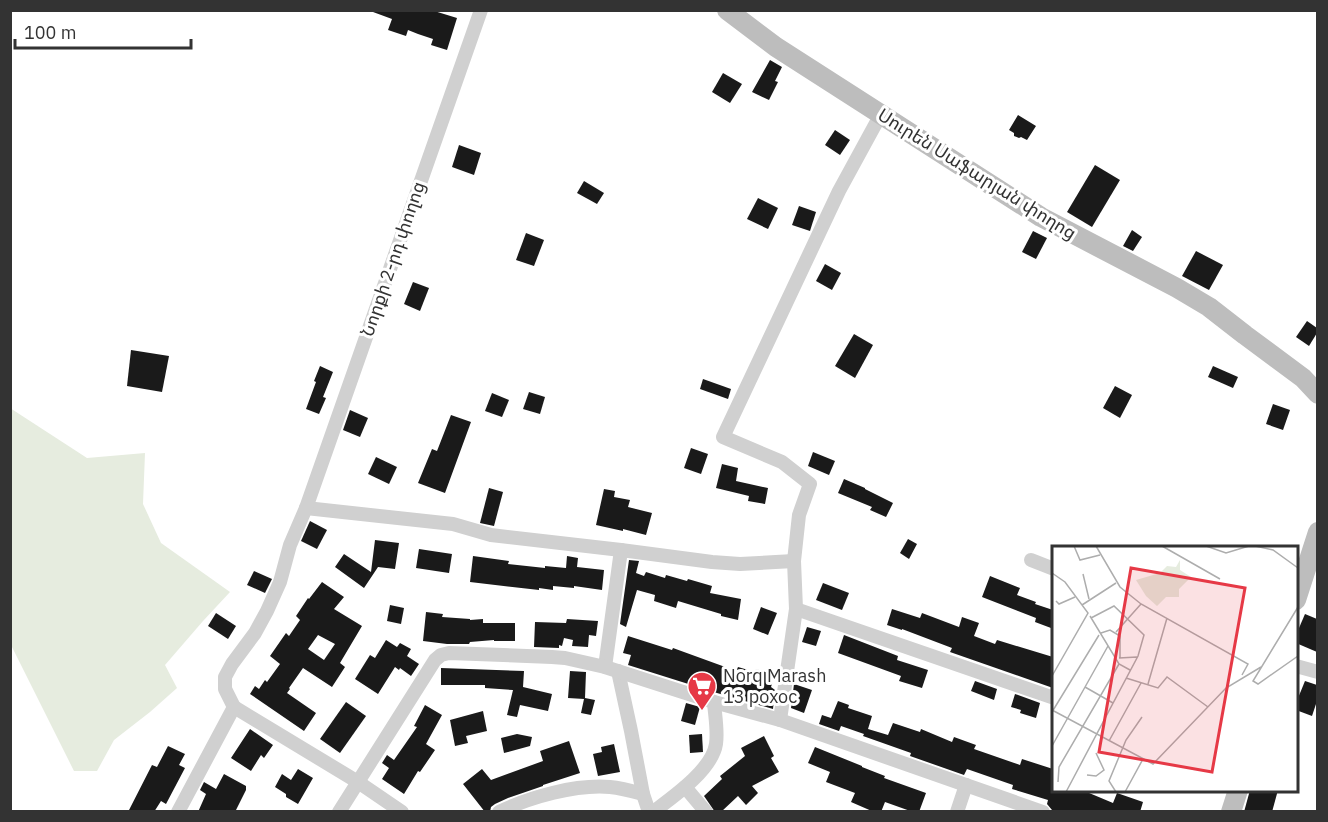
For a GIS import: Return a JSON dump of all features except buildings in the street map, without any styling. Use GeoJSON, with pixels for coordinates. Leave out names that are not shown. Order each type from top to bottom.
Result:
{"type":"FeatureCollection","features":[{"type":"Feature","properties":{"kind":"main road","name":"Սուրեն Սաֆարյան փողոց"},"geometry":{"type":"LineString","coordinates":[[727,10],[776,47],[1041,217],[1209,307],[1303,378],[1317,394]]}},
{"type":"Feature","properties":{"kind":"main road"},"geometry":{"type":"LineString","coordinates":[[1298,594],[1317,532]]}},
{"type":"Feature","properties":{"kind":"main road"},"geometry":{"type":"LineString","coordinates":[[1231,812],[1237,792]]}},
{"type":"Feature","properties":{"kind":"street","name":"Նորքի 2-րդ փողոց"},"geometry":{"type":"LineString","coordinates":[[234,707],[225,689],[225,677],[255,633],[280,582],[290,545],[306,508],[481,10]]}},
{"type":"Feature","properties":{"kind":"street"},"geometry":{"type":"LineString","coordinates":[[780,720],[796,609],[794,561],[799,515],[810,484],[782,462],[723,437],[838,193],[881,114]]}},
{"type":"Feature","properties":{"kind":"street"},"geometry":{"type":"LineString","coordinates":[[306,508],[453,524],[491,536],[712,562],[740,564],[794,561]]}},
{"type":"Feature","properties":{"kind":"street"},"geometry":{"type":"LineString","coordinates":[[621,550],[611,669],[631,731],[643,794],[651,812],[685,787],[713,754],[716,742],[714,702]]}},
{"type":"Feature","properties":{"kind":"street"},"geometry":{"type":"LineString","coordinates":[[1031,560],[1052,569]]}},
{"type":"Feature","properties":{"kind":"street"},"geometry":{"type":"LineString","coordinates":[[796,609],[1052,698]]}},
{"type":"Feature","properties":{"kind":"street"},"geometry":{"type":"LineString","coordinates":[[339,812],[435,660],[449,653],[565,658],[611,669],[714,702],[780,720],[1043,812]]}},
{"type":"Feature","properties":{"kind":"street"},"geometry":{"type":"LineString","coordinates":[[1298,667],[1317,672]]}},
{"type":"Feature","properties":{"kind":"street"},"geometry":{"type":"LineString","coordinates":[[178,812],[234,707],[358,782],[402,812]]}},
{"type":"Feature","properties":{"kind":"street"},"geometry":{"type":"LineString","coordinates":[[957,812],[966,785]]}},
{"type":"Feature","properties":{"kind":"street"},"geometry":{"type":"LineString","coordinates":[[499,812],[510,806],[587,787],[610,787],[643,794]]}},
{"type":"Feature","properties":{"kind":"street"},"geometry":{"type":"LineString","coordinates":[[685,787],[706,812]]}},
{"type":"Feature","properties":{"kind":"shaded area"},"geometry":{"type":"Polygon","coordinates":[[[10,408],[87,458],[145,453],[143,504],[161,543],[230,592],[165,665],[177,688],[114,740],[97,771],[74,771],[11,645],[10,408]]]}},
{"type":"Feature","properties":{"kind":"place","name":"Norq Marash 13 poxoc"},"geometry":{"type":"Point","coordinates":[702,712]}}]}
